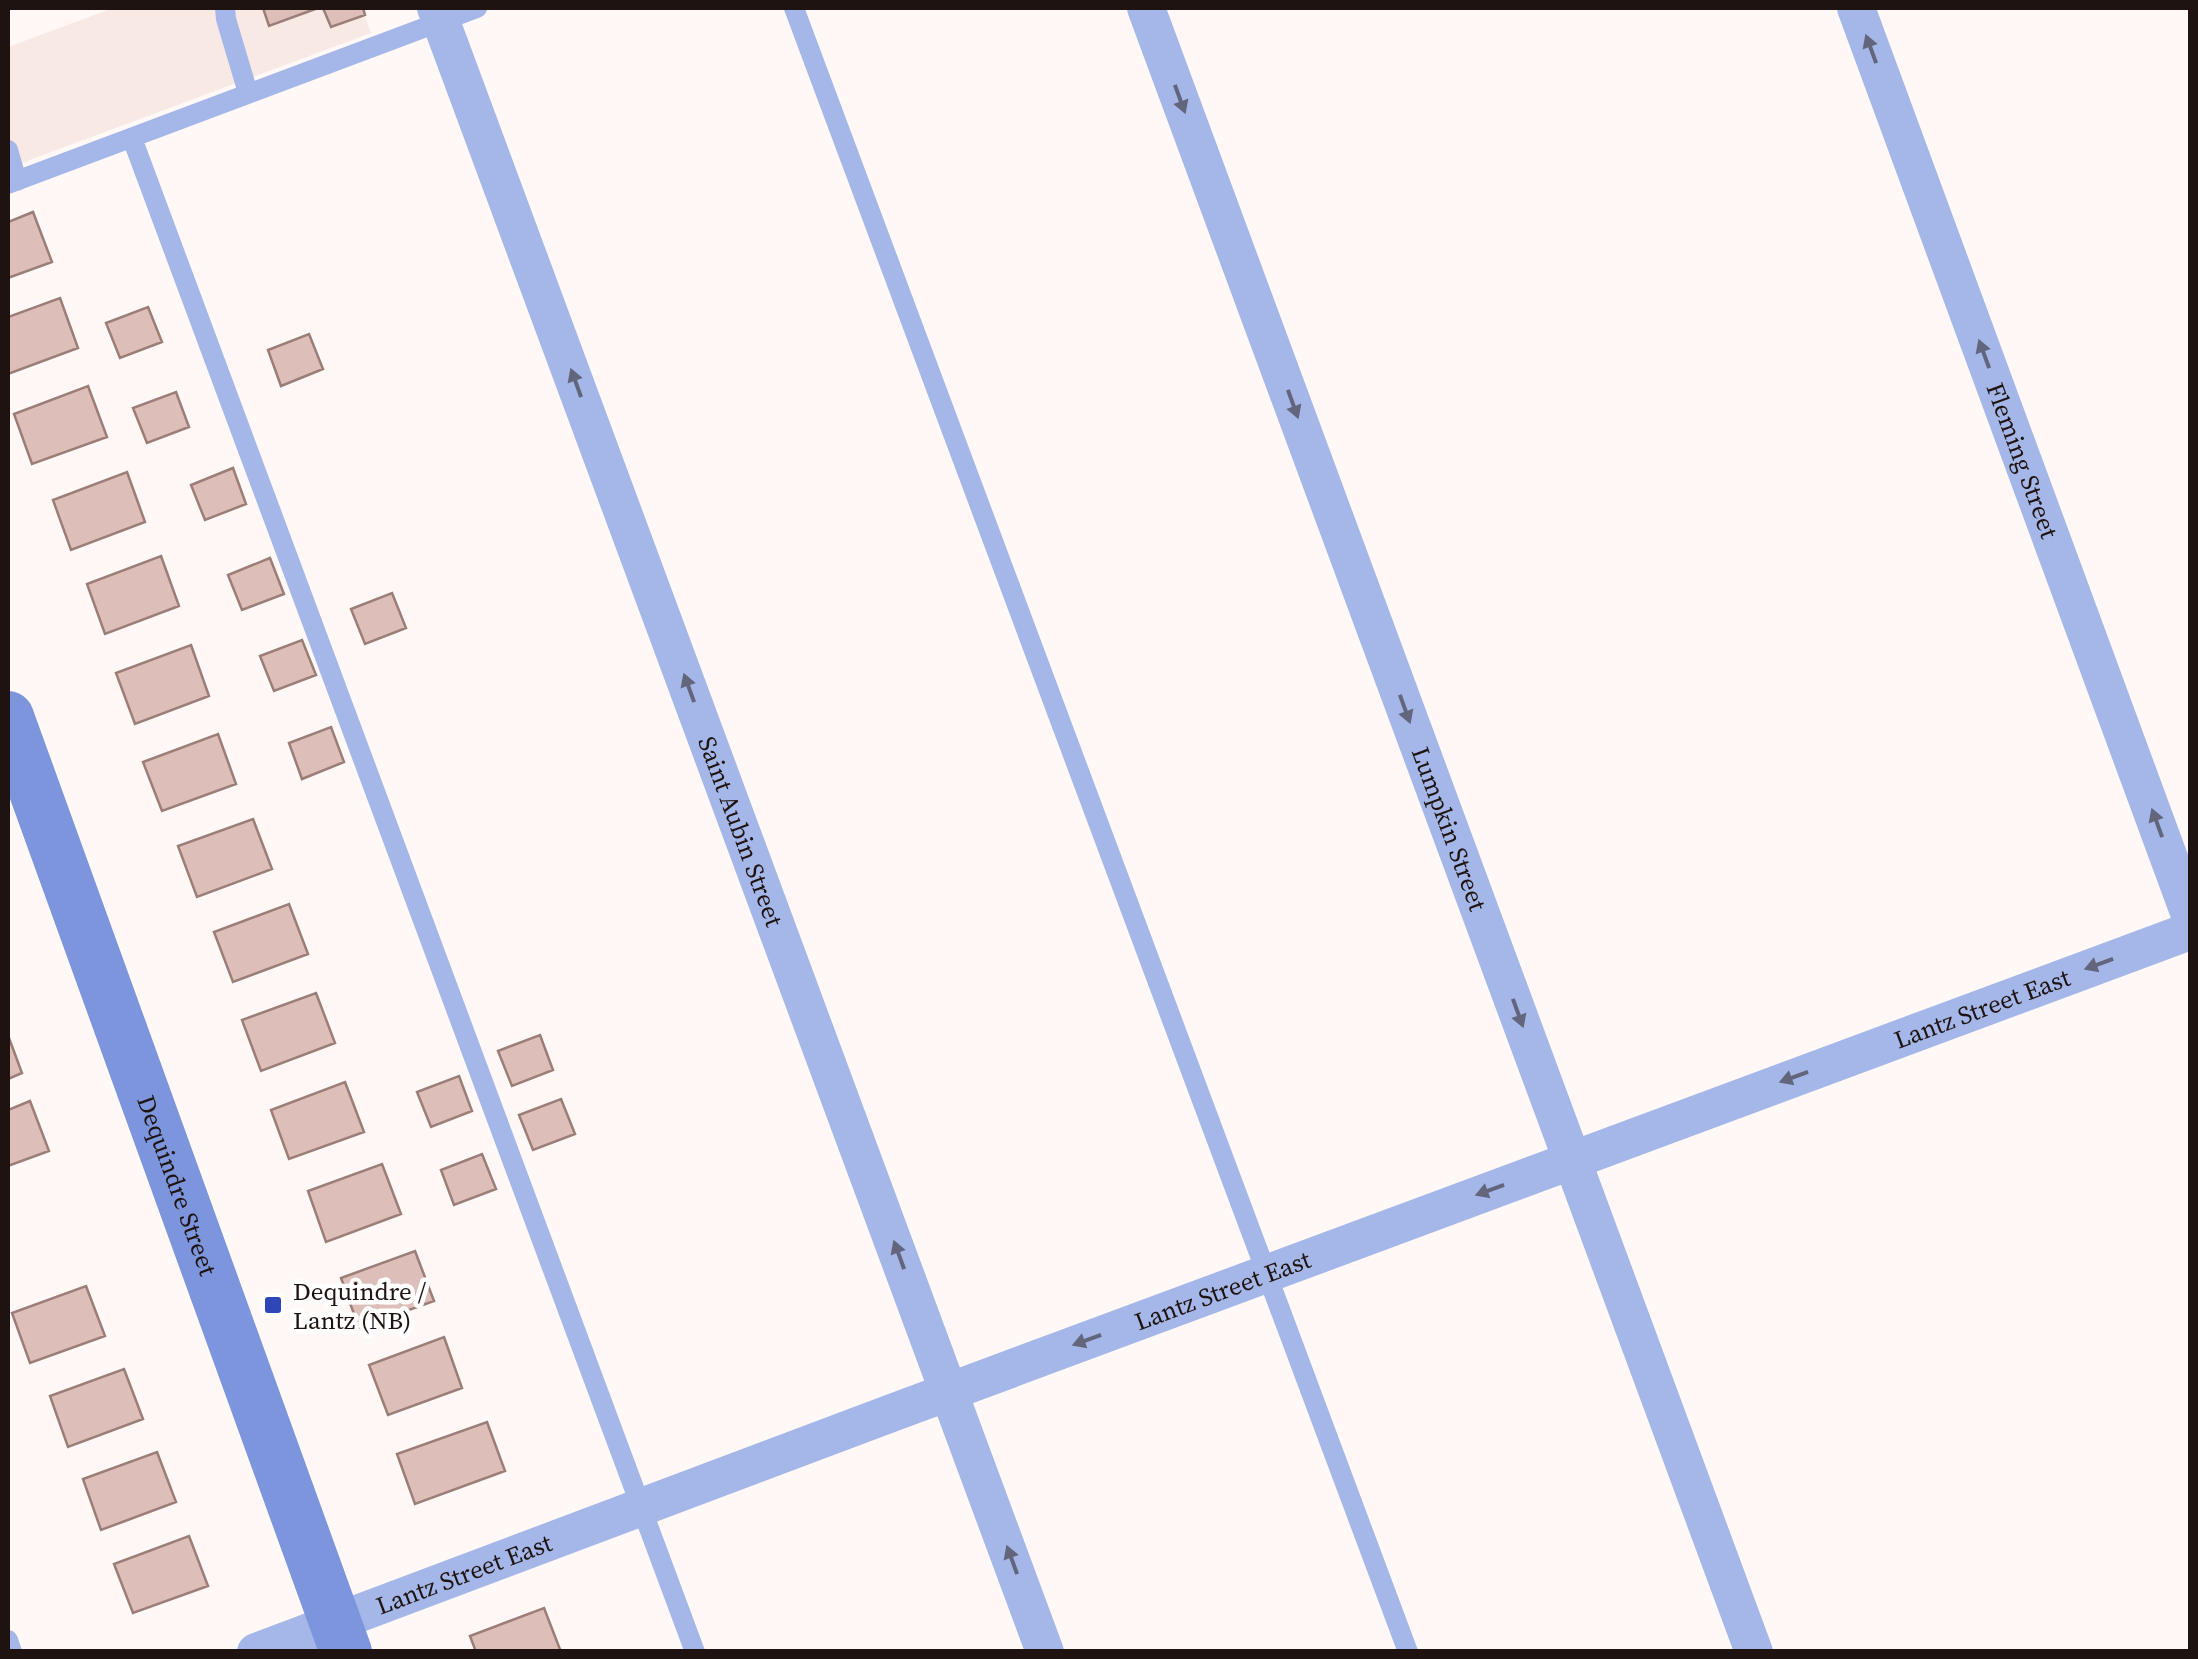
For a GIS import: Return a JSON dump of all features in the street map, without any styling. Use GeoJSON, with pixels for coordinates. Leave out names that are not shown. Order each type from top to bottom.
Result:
{"type":"FeatureCollection","features":[{"type":"Feature","properties":{"kind":"street","name":"Lumpkin Street"},"geometry":{"type":"LineString","coordinates":[[1146,8],[1754,1652]]}},
{"type":"Feature","properties":{"kind":"street","name":"Fleming Street"},"geometry":{"type":"LineString","coordinates":[[1856,8],[2190,915]]}},
{"type":"Feature","properties":{"kind":"street","name":"Saint Aubin Street"},"geometry":{"type":"LineString","coordinates":[[439,14],[1046,1652]]}},
{"type":"Feature","properties":{"kind":"street","name":"Dequindre Street"},"geometry":{"type":"LineString","coordinates":[[8,716],[340,1636]]}},
{"type":"Feature","properties":{"kind":"street","name":"Lantz Street East"},"geometry":{"type":"LineString","coordinates":[[256,1652],[340,1636],[641,1506],[2190,930]]}},
{"type":"Feature","properties":{"kind":"lane"},"geometry":{"type":"LineString","coordinates":[[225,8],[248,94]]}},
{"type":"Feature","properties":{"kind":"lane"},"geometry":{"type":"LineString","coordinates":[[8,150],[12,183],[248,94],[439,14],[477,8]]}},
{"type":"Feature","properties":{"kind":"lane"},"geometry":{"type":"LineString","coordinates":[[794,8],[1408,1652]]}},
{"type":"Feature","properties":{"kind":"lane"},"geometry":{"type":"LineString","coordinates":[[132,138],[695,1652]]}},
{"type":"Feature","properties":{"kind":"lane"},"geometry":{"type":"LineString","coordinates":[[8,1640],[12,1652]]}},
{"type":"Feature","properties":{"kind":"shaded area"},"geometry":{"type":"Polygon","coordinates":[[[113,8],[361,8],[371,33],[8,168],[8,47],[113,8]]]}},
{"type":"Feature","properties":{"kind":"building"},"geometry":{"type":"Polygon","coordinates":[[[263,8],[318,8],[269,26],[263,8]]]}},
{"type":"Feature","properties":{"kind":"building"},"geometry":{"type":"Polygon","coordinates":[[[323,8],[363,8],[365,15],[331,27],[323,8]]]}},
{"type":"Feature","properties":{"kind":"building"},"geometry":{"type":"Polygon","coordinates":[[[33,212],[52,262],[8,278],[8,222],[33,212]]]}},
{"type":"Feature","properties":{"kind":"building"},"geometry":{"type":"Polygon","coordinates":[[[60,298],[78,348],[8,374],[8,317],[60,298]]]}},
{"type":"Feature","properties":{"kind":"building"},"geometry":{"type":"Polygon","coordinates":[[[148,307],[162,342],[120,358],[106,323],[148,307]]]}},
{"type":"Feature","properties":{"kind":"building"},"geometry":{"type":"Polygon","coordinates":[[[309,334],[323,369],[281,386],[268,350],[309,334]]]}},
{"type":"Feature","properties":{"kind":"building"},"geometry":{"type":"Polygon","coordinates":[[[88,386],[107,437],[32,464],[14,414],[88,386]]]}},
{"type":"Feature","properties":{"kind":"building"},"geometry":{"type":"Polygon","coordinates":[[[176,392],[189,427],[147,443],[133,408],[176,392]]]}},
{"type":"Feature","properties":{"kind":"building"},"geometry":{"type":"Polygon","coordinates":[[[233,468],[246,504],[205,520],[191,485],[233,468]]]}},
{"type":"Feature","properties":{"kind":"building"},"geometry":{"type":"Polygon","coordinates":[[[127,472],[145,522],[71,550],[53,500],[127,472]]]}},
{"type":"Feature","properties":{"kind":"building"},"geometry":{"type":"Polygon","coordinates":[[[161,556],[179,606],[105,634],[87,584],[161,556]]]}},
{"type":"Feature","properties":{"kind":"building"},"geometry":{"type":"Polygon","coordinates":[[[270,558],[284,594],[242,610],[228,575],[270,558]]]}},
{"type":"Feature","properties":{"kind":"building"},"geometry":{"type":"Polygon","coordinates":[[[392,593],[406,628],[365,644],[351,609],[392,593]]]}},
{"type":"Feature","properties":{"kind":"building"},"geometry":{"type":"Polygon","coordinates":[[[302,640],[316,675],[274,691],[260,656],[302,640]]]}},
{"type":"Feature","properties":{"kind":"building"},"geometry":{"type":"Polygon","coordinates":[[[191,645],[209,696],[135,724],[116,673],[191,645]]]}},
{"type":"Feature","properties":{"kind":"building"},"geometry":{"type":"Polygon","coordinates":[[[331,727],[344,762],[302,779],[289,743],[331,727]]]}},
{"type":"Feature","properties":{"kind":"building"},"geometry":{"type":"Polygon","coordinates":[[[218,734],[236,784],[162,811],[143,762],[218,734]]]}},
{"type":"Feature","properties":{"kind":"building"},"geometry":{"type":"Polygon","coordinates":[[[253,819],[272,869],[197,897],[178,846],[253,819]]]}},
{"type":"Feature","properties":{"kind":"building"},"geometry":{"type":"Polygon","coordinates":[[[289,904],[308,954],[233,982],[214,932],[289,904]]]}},
{"type":"Feature","properties":{"kind":"building"},"geometry":{"type":"Polygon","coordinates":[[[316,993],[335,1043],[261,1071],[242,1020],[316,993]]]}},
{"type":"Feature","properties":{"kind":"building"},"geometry":{"type":"Polygon","coordinates":[[[540,1035],[553,1070],[512,1086],[498,1051],[540,1035]]]}},
{"type":"Feature","properties":{"kind":"building"},"geometry":{"type":"Polygon","coordinates":[[[8,1039],[22,1073],[8,1079],[8,1039]]]}},
{"type":"Feature","properties":{"kind":"building"},"geometry":{"type":"Polygon","coordinates":[[[459,1076],[472,1111],[431,1127],[417,1092],[459,1076]]]}},
{"type":"Feature","properties":{"kind":"building"},"geometry":{"type":"Polygon","coordinates":[[[345,1082],[364,1132],[289,1159],[271,1110],[345,1082]]]}},
{"type":"Feature","properties":{"kind":"building"},"geometry":{"type":"Polygon","coordinates":[[[561,1099],[575,1134],[533,1150],[519,1115],[561,1099]]]}},
{"type":"Feature","properties":{"kind":"building"},"geometry":{"type":"Polygon","coordinates":[[[30,1101],[49,1151],[8,1166],[8,1110],[30,1101]]]}},
{"type":"Feature","properties":{"kind":"building"},"geometry":{"type":"Polygon","coordinates":[[[482,1154],[496,1189],[454,1205],[441,1170],[482,1154]]]}},
{"type":"Feature","properties":{"kind":"building"},"geometry":{"type":"Polygon","coordinates":[[[382,1164],[401,1214],[326,1242],[308,1191],[382,1164]]]}},
{"type":"Feature","properties":{"kind":"building"},"geometry":{"type":"Polygon","coordinates":[[[415,1251],[434,1301],[359,1328],[341,1278],[415,1251]]]}},
{"type":"Feature","properties":{"kind":"building"},"geometry":{"type":"Polygon","coordinates":[[[86,1286],[105,1336],[30,1363],[12,1313],[86,1286]]]}},
{"type":"Feature","properties":{"kind":"building"},"geometry":{"type":"Polygon","coordinates":[[[444,1337],[462,1388],[388,1415],[369,1365],[444,1337]]]}},
{"type":"Feature","properties":{"kind":"building"},"geometry":{"type":"Polygon","coordinates":[[[124,1369],[143,1419],[68,1447],[50,1396],[124,1369]]]}},
{"type":"Feature","properties":{"kind":"building"},"geometry":{"type":"Polygon","coordinates":[[[487,1422],[505,1471],[415,1504],[397,1454],[487,1422]]]}},
{"type":"Feature","properties":{"kind":"building"},"geometry":{"type":"Polygon","coordinates":[[[157,1452],[176,1502],[101,1530],[83,1479],[157,1452]]]}},
{"type":"Feature","properties":{"kind":"building"},"geometry":{"type":"Polygon","coordinates":[[[189,1536],[208,1586],[133,1613],[114,1564],[189,1536]]]}},
{"type":"Feature","properties":{"kind":"building"},"geometry":{"type":"Polygon","coordinates":[[[544,1608],[561,1652],[476,1652],[470,1636],[544,1608]]]}},
{"type":"Feature","properties":{"kind":"place","name":"Dequindre / Lantz (NB)"},"geometry":{"type":"Point","coordinates":[273,1305]}}]}
